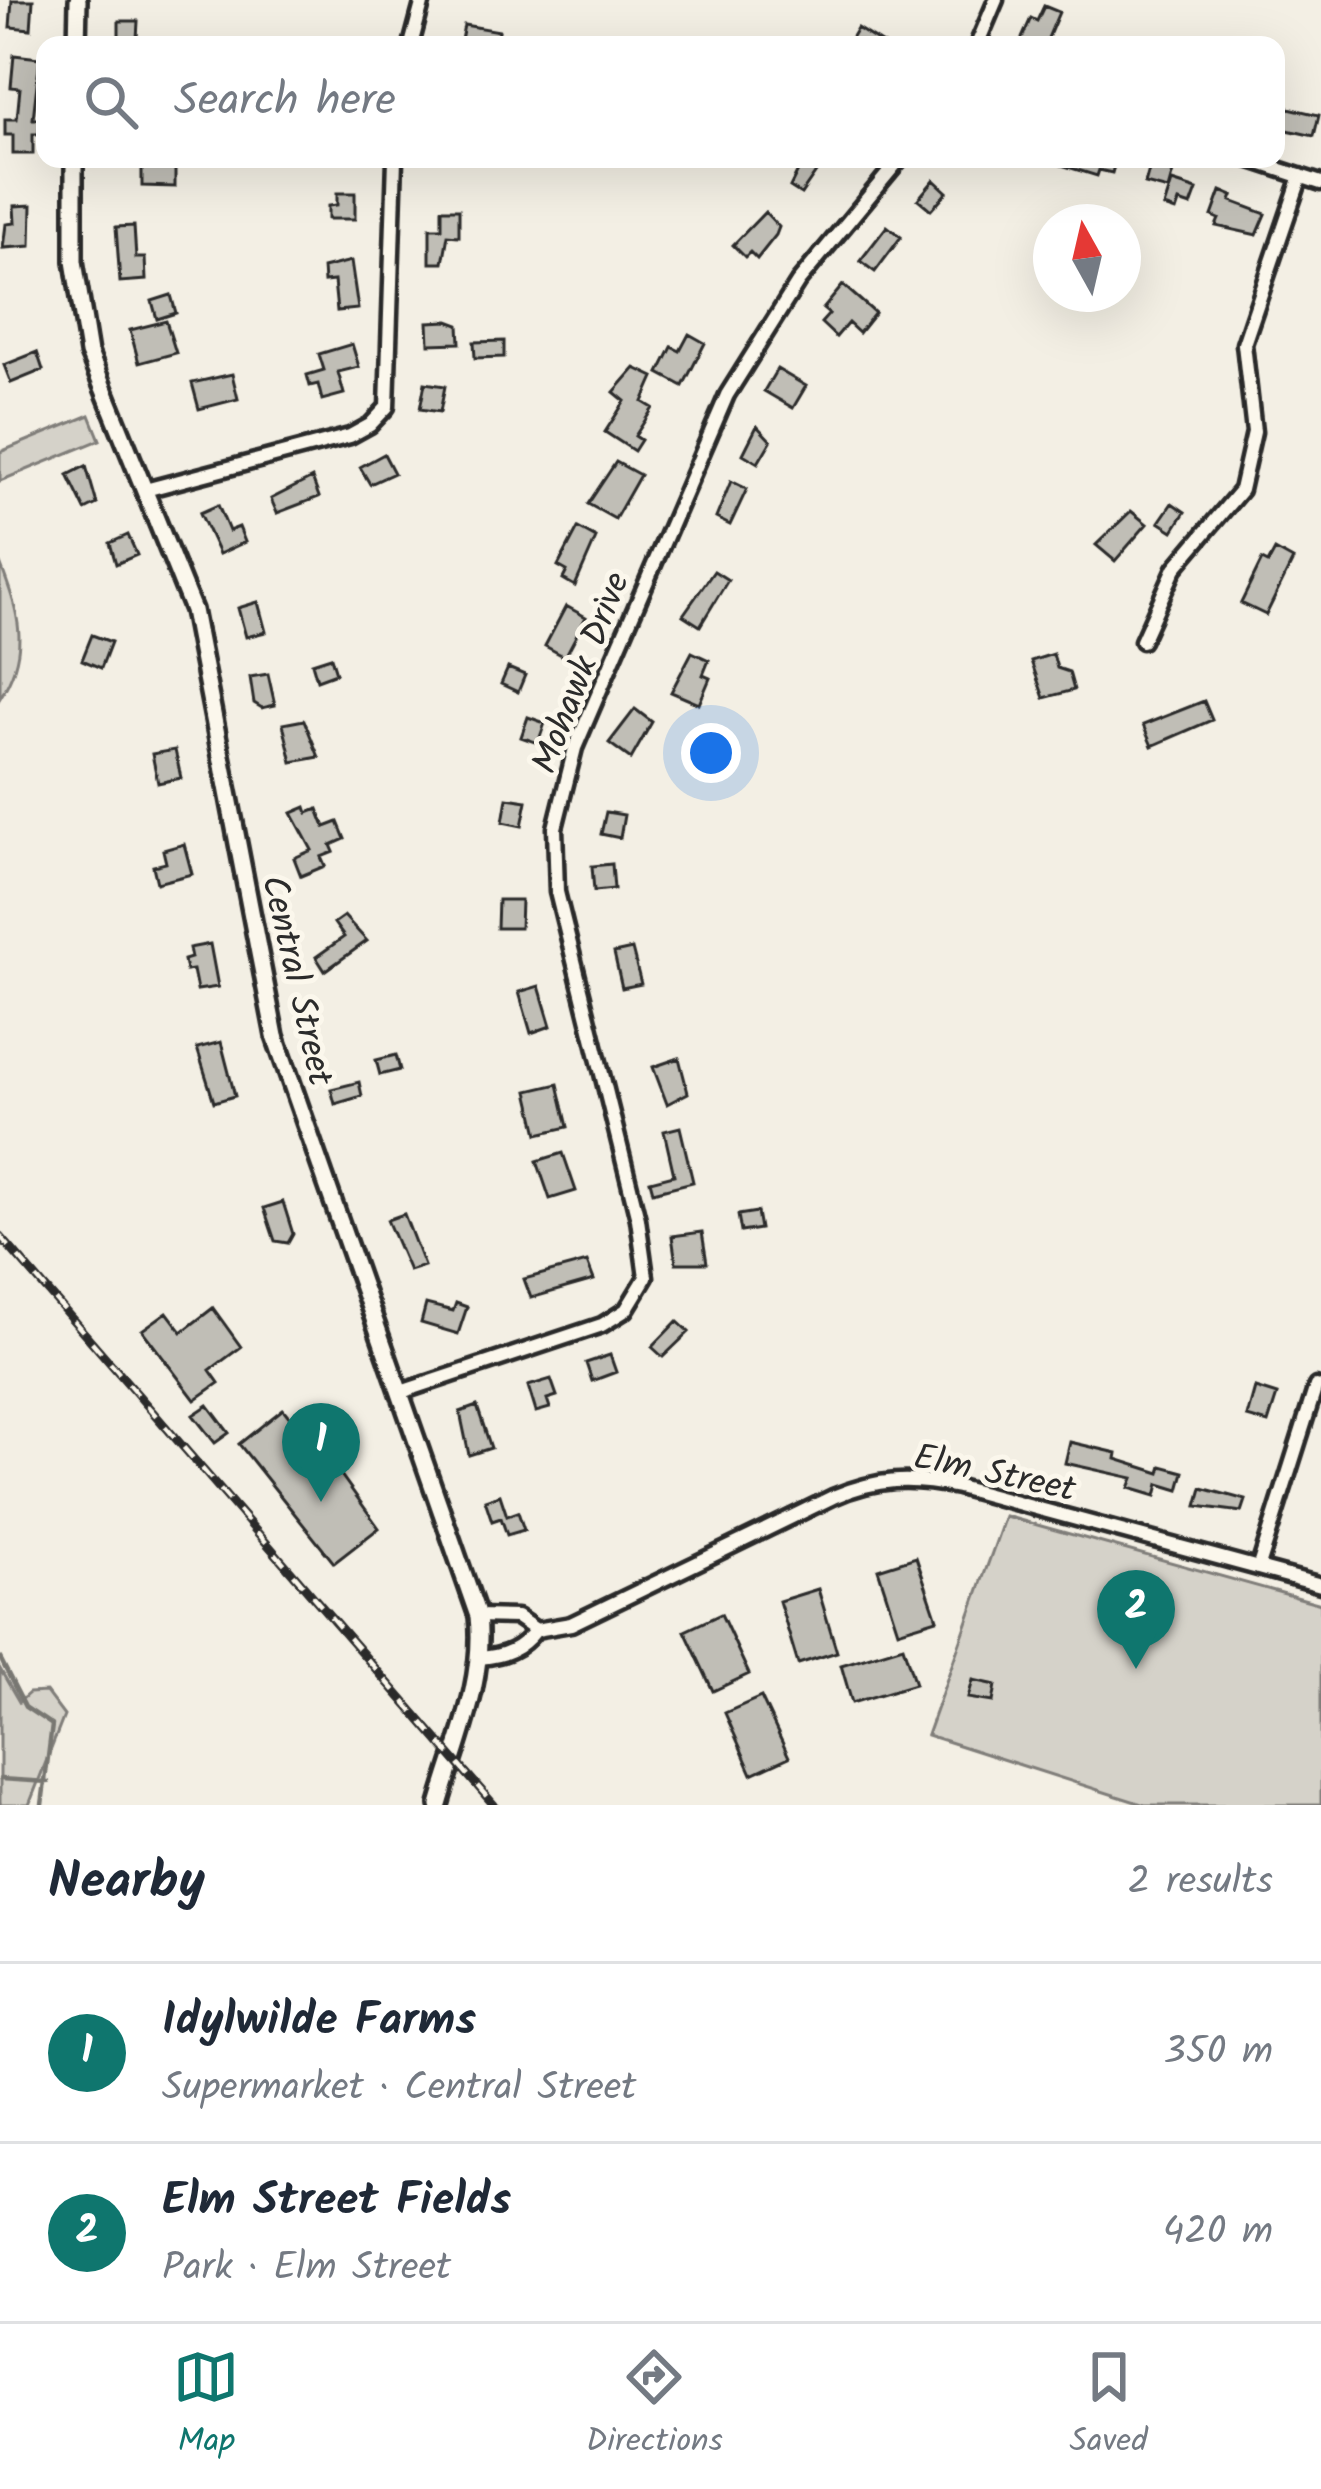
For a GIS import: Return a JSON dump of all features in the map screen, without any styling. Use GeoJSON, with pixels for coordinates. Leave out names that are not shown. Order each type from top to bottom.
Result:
{"type":"FeatureCollection","features":[{"type":"Feature","properties":{"kind":"street"},"geometry":{"type":"LineString","coordinates":[[76,36],[78,0]]}},
{"type":"Feature","properties":{"kind":"street"},"geometry":{"type":"LineString","coordinates":[[413,36],[423,0]]}},
{"type":"Feature","properties":{"kind":"street"},"geometry":{"type":"LineString","coordinates":[[981,36],[996,0]]}},
{"type":"Feature","properties":{"kind":"street","name":"Central Street"},"geometry":{"type":"LineString","coordinates":[[74,168],[74,261],[88,353],[193,610],[275,1036],[478,1616],[480,1658],[439,1805]]}},
{"type":"Feature","properties":{"kind":"street"},"geometry":{"type":"LineString","coordinates":[[145,490],[350,436],[370,425],[387,406],[395,168]]}},
{"type":"Feature","properties":{"kind":"street","name":"Mohawk Drive"},"geometry":{"type":"LineString","coordinates":[[401,1392],[602,1325],[626,1310],[646,1277],[638,1219],[564,924],[555,828],[574,748],[727,395],[798,282],[893,168]]}},
{"type":"Feature","properties":{"kind":"street"},"geometry":{"type":"LineString","coordinates":[[1276,168],[1321,183]]}},
{"type":"Feature","properties":{"kind":"street"},"geometry":{"type":"LineString","coordinates":[[1142,641],[1175,568],[1241,490],[1254,431],[1244,360],[1247,329],[1301,176]]}},
{"type":"Feature","properties":{"kind":"street"},"geometry":{"type":"LineString","coordinates":[[1259,1566],[1316,1386]]}},
{"type":"Feature","properties":{"kind":"street","name":"Elm Street"},"geometry":{"type":"LineString","coordinates":[[480,1658],[501,1656],[524,1645],[536,1630],[571,1624],[832,1496],[896,1479],[958,1487],[1321,1586]]}},
{"type":"Feature","properties":{"kind":"street","name":"Elm Street"},"geometry":{"type":"LineString","coordinates":[[478,1616],[518,1617],[536,1630]]}},
{"type":"Feature","properties":{"kind":"shaded area"},"geometry":{"type":"Polygon","coordinates":[[[90,415],[100,440],[0,481],[0,452],[90,415]]]}},
{"type":"Feature","properties":{"kind":"shaded area"},"geometry":{"type":"Polygon","coordinates":[[[0,563],[17,615],[19,647],[0,698],[0,563]]]}},
{"type":"Feature","properties":{"kind":"shaded area"},"geometry":{"type":"Polygon","coordinates":[[[1005,1516],[1321,1604],[1321,1805],[1145,1805],[927,1735],[1005,1516]]]}},
{"type":"Feature","properties":{"kind":"shaded area"},"geometry":{"type":"Polygon","coordinates":[[[0,1669],[19,1702],[29,1693],[46,1692],[64,1716],[29,1805],[0,1805],[0,1669]]]}},
{"type":"Feature","properties":{"kind":"building"},"geometry":{"type":"Polygon","coordinates":[[[12,0],[33,0],[31,29],[10,27],[12,0]]]}},
{"type":"Feature","properties":{"kind":"building"},"geometry":{"type":"Polygon","coordinates":[[[1044,6],[1059,12],[1049,36],[1023,36],[1031,18],[1037,21],[1044,6]]]}},
{"type":"Feature","properties":{"kind":"building"},"geometry":{"type":"Polygon","coordinates":[[[119,21],[138,21],[137,36],[119,36],[119,21]]]}},
{"type":"Feature","properties":{"kind":"building"},"geometry":{"type":"Polygon","coordinates":[[[464,25],[499,31],[498,36],[462,36],[464,25]]]}},
{"type":"Feature","properties":{"kind":"building"},"geometry":{"type":"Polygon","coordinates":[[[14,55],[36,58],[33,154],[13,154],[13,135],[5,135],[5,119],[17,119],[20,88],[11,87],[14,55]]]}},
{"type":"Feature","properties":{"kind":"building"},"geometry":{"type":"Polygon","coordinates":[[[1285,107],[1319,115],[1314,136],[1285,129],[1285,107]]]}},
{"type":"Feature","properties":{"kind":"building"},"geometry":{"type":"Polygon","coordinates":[[[142,168],[175,168],[175,187],[142,186],[142,168]]]}},
{"type":"Feature","properties":{"kind":"building"},"geometry":{"type":"Polygon","coordinates":[[[800,168],[819,168],[801,194],[790,187],[800,168]]]}},
{"type":"Feature","properties":{"kind":"building"},"geometry":{"type":"Polygon","coordinates":[[[1071,168],[1113,168],[1112,173],[1099,170],[1097,176],[1071,168]]]}},
{"type":"Feature","properties":{"kind":"building"},"geometry":{"type":"Polygon","coordinates":[[[1149,168],[1173,172],[1168,190],[1145,184],[1149,168]]]}},
{"type":"Feature","properties":{"kind":"building"},"geometry":{"type":"Polygon","coordinates":[[[934,180],[947,192],[931,210],[918,199],[934,180]]]}},
{"type":"Feature","properties":{"kind":"building"},"geometry":{"type":"Polygon","coordinates":[[[1172,182],[1197,190],[1191,206],[1179,202],[1176,211],[1164,207],[1172,182]]]}},
{"type":"Feature","properties":{"kind":"building"},"geometry":{"type":"Polygon","coordinates":[[[1221,191],[1233,196],[1231,201],[1266,214],[1257,235],[1216,226],[1219,219],[1212,216],[1221,191]]]}},
{"type":"Feature","properties":{"kind":"building"},"geometry":{"type":"Polygon","coordinates":[[[337,193],[355,193],[355,219],[328,219],[328,206],[337,205],[337,193]]]}},
{"type":"Feature","properties":{"kind":"building"},"geometry":{"type":"Polygon","coordinates":[[[32,205],[31,246],[3,248],[6,224],[15,223],[14,206],[32,205]]]}},
{"type":"Feature","properties":{"kind":"building"},"geometry":{"type":"Polygon","coordinates":[[[442,209],[459,209],[459,236],[448,235],[443,263],[430,263],[430,228],[442,228],[442,209]]]}},
{"type":"Feature","properties":{"kind":"building"},"geometry":{"type":"Polygon","coordinates":[[[765,212],[779,227],[776,235],[757,259],[750,252],[745,257],[733,245],[765,212]]]}},
{"type":"Feature","properties":{"kind":"building"},"geometry":{"type":"Polygon","coordinates":[[[134,226],[136,258],[145,258],[146,280],[120,282],[116,227],[134,226]]]}},
{"type":"Feature","properties":{"kind":"building"},"geometry":{"type":"Polygon","coordinates":[[[887,226],[901,237],[875,272],[860,261],[887,226]]]}},
{"type":"Feature","properties":{"kind":"building"},"geometry":{"type":"Polygon","coordinates":[[[351,261],[358,309],[337,311],[334,281],[324,282],[323,268],[351,261]]]}},
{"type":"Feature","properties":{"kind":"building"},"geometry":{"type":"Polygon","coordinates":[[[843,285],[875,313],[859,333],[848,323],[836,337],[821,323],[829,314],[823,309],[843,285]]]}},
{"type":"Feature","properties":{"kind":"building"},"geometry":{"type":"Polygon","coordinates":[[[171,295],[176,313],[157,319],[152,301],[171,295]]]}},
{"type":"Feature","properties":{"kind":"building"},"geometry":{"type":"Polygon","coordinates":[[[166,321],[176,353],[139,363],[130,330],[166,321]]]}},
{"type":"Feature","properties":{"kind":"building"},"geometry":{"type":"Polygon","coordinates":[[[428,322],[459,325],[460,343],[429,344],[428,322]]]}},
{"type":"Feature","properties":{"kind":"building"},"geometry":{"type":"Polygon","coordinates":[[[689,334],[705,343],[683,386],[659,373],[672,347],[680,351],[689,334]]]}},
{"type":"Feature","properties":{"kind":"building"},"geometry":{"type":"Polygon","coordinates":[[[504,341],[504,357],[475,358],[474,342],[504,341]]]}},
{"type":"Feature","properties":{"kind":"building"},"geometry":{"type":"Polygon","coordinates":[[[352,344],[359,367],[338,372],[344,394],[322,400],[318,384],[310,386],[307,375],[324,370],[319,354],[352,344]]]}},
{"type":"Feature","properties":{"kind":"building"},"geometry":{"type":"Polygon","coordinates":[[[37,352],[43,370],[11,383],[4,365],[37,352]]]}},
{"type":"Feature","properties":{"kind":"building"},"geometry":{"type":"Polygon","coordinates":[[[635,368],[654,377],[643,402],[653,408],[635,436],[641,440],[634,451],[605,432],[625,401],[614,392],[635,368]]]}},
{"type":"Feature","properties":{"kind":"building"},"geometry":{"type":"Polygon","coordinates":[[[777,369],[806,386],[793,408],[764,391],[777,369]]]}},
{"type":"Feature","properties":{"kind":"building"},"geometry":{"type":"Polygon","coordinates":[[[232,374],[238,399],[199,409],[192,383],[232,374]]]}},
{"type":"Feature","properties":{"kind":"building"},"geometry":{"type":"Polygon","coordinates":[[[425,383],[445,386],[440,412],[420,409],[425,383]]]}},
{"type":"Feature","properties":{"kind":"building"},"geometry":{"type":"Polygon","coordinates":[[[757,426],[771,441],[758,463],[743,454],[757,426]]]}},
{"type":"Feature","properties":{"kind":"building"},"geometry":{"type":"Polygon","coordinates":[[[384,454],[394,473],[370,484],[360,467],[384,454]]]}},
{"type":"Feature","properties":{"kind":"building"},"geometry":{"type":"Polygon","coordinates":[[[616,462],[640,475],[615,519],[588,504],[616,462]]]}},
{"type":"Feature","properties":{"kind":"building"},"geometry":{"type":"Polygon","coordinates":[[[86,466],[97,504],[85,510],[68,475],[86,466]]]}},
{"type":"Feature","properties":{"kind":"building"},"geometry":{"type":"Polygon","coordinates":[[[312,478],[319,497],[277,513],[271,499],[312,478]]]}},
{"type":"Feature","properties":{"kind":"building"},"geometry":{"type":"Polygon","coordinates":[[[731,481],[747,489],[730,525],[716,518],[731,481]]]}},
{"type":"Feature","properties":{"kind":"building"},"geometry":{"type":"Polygon","coordinates":[[[1172,503],[1185,512],[1173,531],[1159,522],[1172,503]]]}},
{"type":"Feature","properties":{"kind":"building"},"geometry":{"type":"Polygon","coordinates":[[[218,505],[229,531],[239,527],[245,542],[219,554],[200,513],[218,505]]]}},
{"type":"Feature","properties":{"kind":"building"},"geometry":{"type":"Polygon","coordinates":[[[1131,511],[1147,524],[1115,561],[1096,545],[1131,511]]]}},
{"type":"Feature","properties":{"kind":"building"},"geometry":{"type":"Polygon","coordinates":[[[578,528],[596,538],[575,586],[563,579],[567,571],[558,566],[578,528]]]}},
{"type":"Feature","properties":{"kind":"building"},"geometry":{"type":"Polygon","coordinates":[[[128,535],[137,555],[116,564],[110,543],[128,535]]]}},
{"type":"Feature","properties":{"kind":"building"},"geometry":{"type":"Polygon","coordinates":[[[1275,550],[1293,560],[1266,615],[1241,603],[1262,560],[1268,563],[1275,550]]]}},
{"type":"Feature","properties":{"kind":"building"},"geometry":{"type":"Polygon","coordinates":[[[714,571],[728,580],[700,626],[683,615],[714,571]]]}},
{"type":"Feature","properties":{"kind":"building"},"geometry":{"type":"Polygon","coordinates":[[[258,602],[266,632],[246,637],[238,608],[258,602]]]}},
{"type":"Feature","properties":{"kind":"building"},"geometry":{"type":"Polygon","coordinates":[[[566,606],[586,617],[565,657],[545,646],[566,606]]]}},
{"type":"Feature","properties":{"kind":"building"},"geometry":{"type":"Polygon","coordinates":[[[92,635],[111,642],[101,668],[82,660],[92,635]]]}},
{"type":"Feature","properties":{"kind":"building"},"geometry":{"type":"Polygon","coordinates":[[[692,652],[709,660],[703,675],[710,678],[699,704],[671,692],[692,652]]]}},
{"type":"Feature","properties":{"kind":"building"},"geometry":{"type":"Polygon","coordinates":[[[1053,654],[1057,668],[1069,672],[1074,690],[1044,698],[1031,661],[1053,654]]]}},
{"type":"Feature","properties":{"kind":"building"},"geometry":{"type":"Polygon","coordinates":[[[331,657],[336,673],[317,680],[312,663],[331,657]]]}},
{"type":"Feature","properties":{"kind":"building"},"geometry":{"type":"Polygon","coordinates":[[[508,668],[525,675],[518,692],[501,684],[508,668]]]}},
{"type":"Feature","properties":{"kind":"building"},"geometry":{"type":"Polygon","coordinates":[[[268,674],[275,705],[262,708],[254,703],[250,677],[268,674]]]}},
{"type":"Feature","properties":{"kind":"building"},"geometry":{"type":"Polygon","coordinates":[[[1204,701],[1212,720],[1152,746],[1143,725],[1204,701]]]}},
{"type":"Feature","properties":{"kind":"building"},"geometry":{"type":"Polygon","coordinates":[[[635,709],[652,722],[631,759],[609,743],[635,709]]]}},
{"type":"Feature","properties":{"kind":"building"},"geometry":{"type":"Polygon","coordinates":[[[528,717],[545,723],[538,743],[521,737],[528,717]]]}},
{"type":"Feature","properties":{"kind":"building"},"geometry":{"type":"Polygon","coordinates":[[[304,720],[319,757],[292,762],[283,724],[304,720]]]}},
{"type":"Feature","properties":{"kind":"building"},"geometry":{"type":"Polygon","coordinates":[[[175,750],[181,778],[158,783],[152,754],[175,750]]]}},
{"type":"Feature","properties":{"kind":"building"},"geometry":{"type":"Polygon","coordinates":[[[507,798],[527,801],[522,826],[503,822],[507,798]]]}},
{"type":"Feature","properties":{"kind":"building"},"geometry":{"type":"Polygon","coordinates":[[[306,807],[308,813],[318,809],[325,827],[338,822],[345,839],[331,845],[334,852],[321,857],[325,866],[301,876],[294,858],[312,850],[292,813],[306,807]]]}},
{"type":"Feature","properties":{"kind":"building"},"geometry":{"type":"Polygon","coordinates":[[[606,812],[624,815],[620,838],[601,834],[606,812]]]}},
{"type":"Feature","properties":{"kind":"building"},"geometry":{"type":"Polygon","coordinates":[[[184,844],[192,874],[157,883],[153,866],[166,863],[163,850],[184,844]]]}},
{"type":"Feature","properties":{"kind":"building"},"geometry":{"type":"Polygon","coordinates":[[[612,864],[614,889],[594,891],[592,866],[612,864]]]}},
{"type":"Feature","properties":{"kind":"building"},"geometry":{"type":"Polygon","coordinates":[[[498,900],[521,900],[520,928],[497,928],[498,900]]]}},
{"type":"Feature","properties":{"kind":"building"},"geometry":{"type":"Polygon","coordinates":[[[344,916],[367,941],[325,971],[316,957],[344,937],[334,923],[344,916]]]}},
{"type":"Feature","properties":{"kind":"building"},"geometry":{"type":"Polygon","coordinates":[[[210,944],[218,987],[197,990],[193,970],[186,971],[184,960],[191,958],[189,948],[210,944]]]}},
{"type":"Feature","properties":{"kind":"building"},"geometry":{"type":"Polygon","coordinates":[[[632,949],[641,984],[622,988],[614,953],[632,949]]]}},
{"type":"Feature","properties":{"kind":"building"},"geometry":{"type":"Polygon","coordinates":[[[539,986],[551,1026],[531,1033],[519,992],[539,986]]]}},
{"type":"Feature","properties":{"kind":"building"},"geometry":{"type":"Polygon","coordinates":[[[221,1042],[235,1096],[214,1102],[197,1048],[221,1042]]]}},
{"type":"Feature","properties":{"kind":"building"},"geometry":{"type":"Polygon","coordinates":[[[396,1055],[400,1070],[380,1075],[376,1060],[396,1055]]]}},
{"type":"Feature","properties":{"kind":"building"},"geometry":{"type":"Polygon","coordinates":[[[679,1058],[688,1093],[667,1104],[653,1067],[679,1058]]]}},
{"type":"Feature","properties":{"kind":"building"},"geometry":{"type":"Polygon","coordinates":[[[359,1082],[362,1096],[335,1104],[331,1089],[359,1082]]]}},
{"type":"Feature","properties":{"kind":"building"},"geometry":{"type":"Polygon","coordinates":[[[558,1084],[568,1127],[538,1134],[528,1091],[558,1084]]]}},
{"type":"Feature","properties":{"kind":"building"},"geometry":{"type":"Polygon","coordinates":[[[680,1127],[693,1182],[653,1192],[650,1181],[674,1175],[664,1131],[680,1127]]]}},
{"type":"Feature","properties":{"kind":"building"},"geometry":{"type":"Polygon","coordinates":[[[563,1153],[576,1191],[550,1199],[537,1161],[563,1153]]]}},
{"type":"Feature","properties":{"kind":"building"},"geometry":{"type":"Polygon","coordinates":[[[283,1202],[293,1234],[288,1243],[275,1241],[264,1208],[283,1202]]]}},
{"type":"Feature","properties":{"kind":"building"},"geometry":{"type":"Polygon","coordinates":[[[757,1212],[760,1229],[741,1232],[738,1215],[757,1212]]]}},
{"type":"Feature","properties":{"kind":"building"},"geometry":{"type":"Polygon","coordinates":[[[404,1214],[424,1266],[409,1271],[387,1220],[404,1214]]]}},
{"type":"Feature","properties":{"kind":"building"},"geometry":{"type":"Polygon","coordinates":[[[702,1232],[707,1263],[676,1263],[672,1236],[702,1232]]]}},
{"type":"Feature","properties":{"kind":"building"},"geometry":{"type":"Polygon","coordinates":[[[587,1262],[594,1280],[531,1298],[524,1279],[587,1262]]]}},
{"type":"Feature","properties":{"kind":"building"},"geometry":{"type":"Polygon","coordinates":[[[456,1303],[467,1307],[458,1334],[421,1323],[426,1304],[453,1311],[456,1303]]]}},
{"type":"Feature","properties":{"kind":"building"},"geometry":{"type":"Polygon","coordinates":[[[213,1308],[241,1347],[210,1370],[219,1383],[195,1400],[142,1330],[167,1312],[182,1332],[213,1308]]]}},
{"type":"Feature","properties":{"kind":"building"},"geometry":{"type":"Polygon","coordinates":[[[677,1321],[689,1332],[663,1357],[652,1347],[677,1321]]]}},
{"type":"Feature","properties":{"kind":"building"},"geometry":{"type":"Polygon","coordinates":[[[610,1355],[616,1372],[592,1381],[586,1363],[610,1355]]]}},
{"type":"Feature","properties":{"kind":"building"},"geometry":{"type":"Polygon","coordinates":[[[551,1379],[557,1396],[547,1399],[550,1408],[536,1412],[528,1386],[551,1379]]]}},
{"type":"Feature","properties":{"kind":"building"},"geometry":{"type":"Polygon","coordinates":[[[1255,1388],[1277,1395],[1268,1423],[1247,1417],[1255,1388]]]}},
{"type":"Feature","properties":{"kind":"building"},"geometry":{"type":"Polygon","coordinates":[[[208,1405],[229,1433],[215,1443],[193,1415],[208,1405]]]}},
{"type":"Feature","properties":{"kind":"building"},"geometry":{"type":"Polygon","coordinates":[[[477,1406],[491,1448],[469,1455],[460,1412],[477,1406]]]}},
{"type":"Feature","properties":{"kind":"building"},"geometry":{"type":"Polygon","coordinates":[[[283,1409],[318,1453],[323,1450],[379,1528],[334,1563],[239,1444],[283,1409]]]}},
{"type":"Feature","properties":{"kind":"building"},"geometry":{"type":"Polygon","coordinates":[[[1070,1442],[1117,1453],[1116,1459],[1160,1473],[1162,1466],[1184,1472],[1179,1490],[1159,1484],[1156,1496],[1129,1488],[1133,1478],[1065,1463],[1070,1442]]]}},
{"type":"Feature","properties":{"kind":"building"},"geometry":{"type":"Polygon","coordinates":[[[1202,1488],[1246,1500],[1242,1512],[1197,1506],[1202,1488]]]}},
{"type":"Feature","properties":{"kind":"building"},"geometry":{"type":"Polygon","coordinates":[[[500,1495],[507,1516],[518,1512],[524,1530],[507,1535],[501,1518],[492,1521],[485,1500],[500,1495]]]}},
{"type":"Feature","properties":{"kind":"building"},"geometry":{"type":"Polygon","coordinates":[[[916,1557],[937,1619],[898,1631],[878,1569],[916,1557]]]}},
{"type":"Feature","properties":{"kind":"building"},"geometry":{"type":"Polygon","coordinates":[[[818,1589],[837,1652],[798,1664],[779,1601],[818,1589]]]}},
{"type":"Feature","properties":{"kind":"building"},"geometry":{"type":"Polygon","coordinates":[[[721,1614],[749,1674],[713,1691],[685,1631],[721,1614]]]}},
{"type":"Feature","properties":{"kind":"building"},"geometry":{"type":"Polygon","coordinates":[[[903,1646],[915,1684],[852,1703],[841,1665],[903,1646]]]}},
{"type":"Feature","properties":{"kind":"building"},"geometry":{"type":"Polygon","coordinates":[[[973,1680],[996,1685],[993,1702],[968,1698],[973,1680]]]}},
{"type":"Feature","properties":{"kind":"building"},"geometry":{"type":"Polygon","coordinates":[[[761,1697],[789,1757],[752,1774],[725,1713],[761,1697]]]}},
{"type":"Feature","properties":{"kind":"waterway"},"geometry":{"type":"LineString","coordinates":[[0,1658],[25,1707],[52,1725],[42,1805]]}},
{"type":"Feature","properties":{"kind":"waterway"},"geometry":{"type":"LineString","coordinates":[[0,1779],[48,1782]]}},
{"type":"Feature","properties":{"kind":"railway"},"geometry":{"type":"LineString","coordinates":[[0,1236],[494,1805]]}},
{"type":"Feature","properties":{"kind":"place","name":"Idylwilde Farms"},"geometry":{"type":"Point","coordinates":[321,1502]}},
{"type":"Feature","properties":{"kind":"place","name":"Elm Street Fields"},"geometry":{"type":"Point","coordinates":[1136,1669]}}]}
